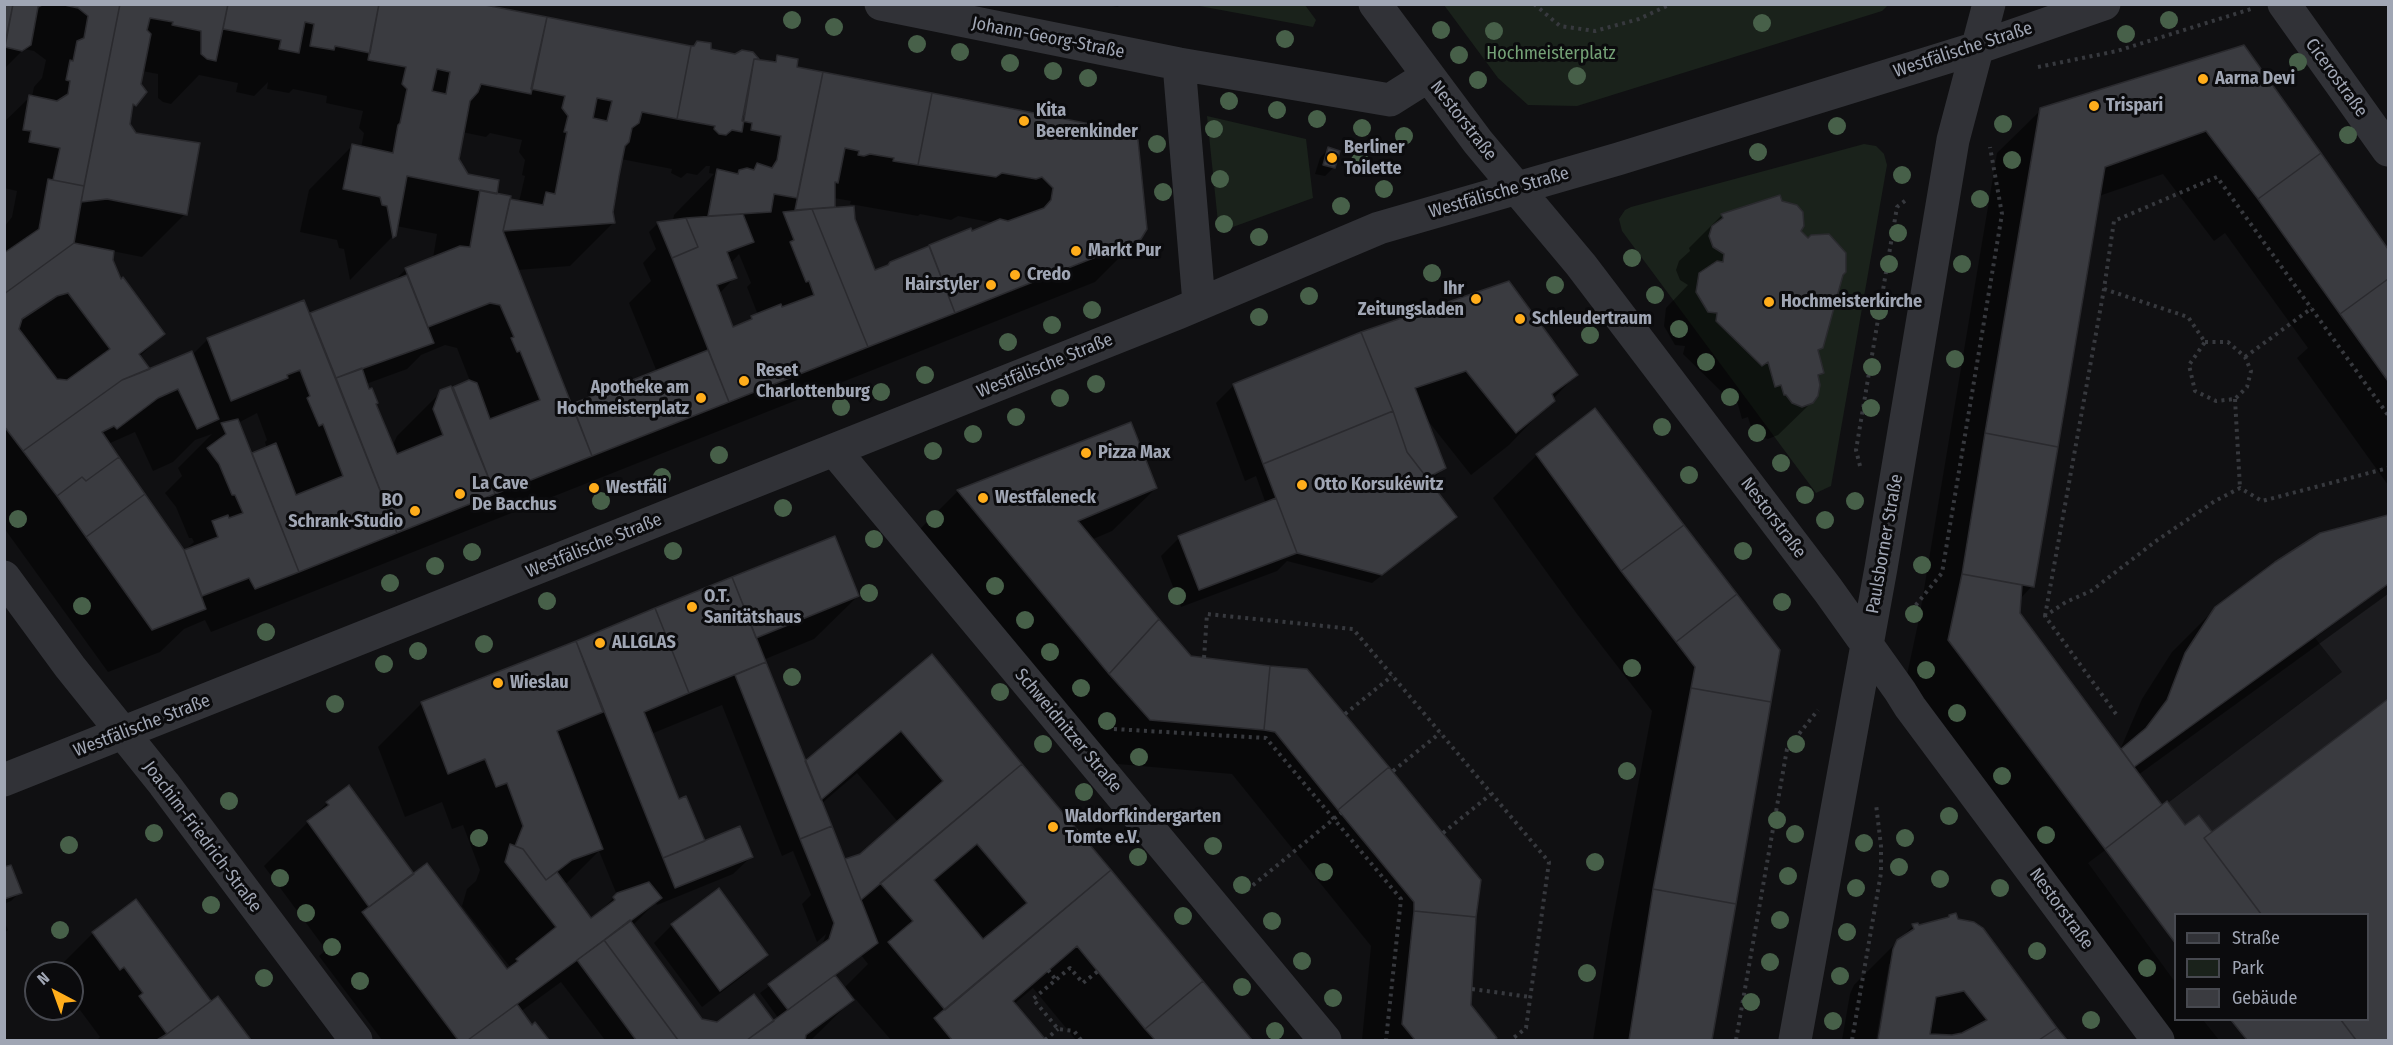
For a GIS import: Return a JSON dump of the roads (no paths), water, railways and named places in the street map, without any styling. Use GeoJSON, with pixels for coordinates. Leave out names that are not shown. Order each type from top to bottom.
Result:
{"type":"FeatureCollection","features":[{"type":"Feature","properties":{"kind":"street","name":"Johann-Georg-Straße"},"geometry":{"type":"LineString","coordinates":[[881,4],[1179,64],[1390,100],[1428,76]]}},
{"type":"Feature","properties":{"kind":"street","name":"Nestorstraße"},"geometry":{"type":"LineString","coordinates":[[1375,4],[1478,142],[1581,265],[1867,644],[1910,707],[2158,1041]]}},
{"type":"Feature","properties":{"kind":"street","name":"Paulsborner Straße"},"geometry":{"type":"LineString","coordinates":[[1977,48],[1978,4]]}},
{"type":"Feature","properties":{"kind":"street","name":"Paulsborner Straße"},"geometry":{"type":"LineString","coordinates":[[1796,1041],[1953,140],[1989,4]]}},
{"type":"Feature","properties":{"kind":"street","name":"Westfälische Straße"},"geometry":{"type":"LineString","coordinates":[[4,780],[834,450],[1380,228],[1618,159],[1977,48],[2104,4]]}},
{"type":"Feature","properties":{"kind":"street","name":"Cicerostraße"},"geometry":{"type":"LineString","coordinates":[[2284,4],[2388,150]]}},
{"type":"Feature","properties":{"kind":"street"},"geometry":{"type":"LineString","coordinates":[[1179,64],[1199,303]]}},
{"type":"Feature","properties":{"kind":"street","name":"Schweidnitzer Straße"},"geometry":{"type":"LineString","coordinates":[[834,450],[1325,1041]]}},
{"type":"Feature","properties":{"kind":"street","name":"Joachim-Friedrich-Straße"},"geometry":{"type":"LineString","coordinates":[[4,577],[70,667],[164,784],[356,1041]]}},
{"type":"Feature","properties":{"kind":"place","name":"Aarna Devi"},"geometry":{"type":"Point","coordinates":[2203,79]}},
{"type":"Feature","properties":{"kind":"place","name":"Trispari"},"geometry":{"type":"Point","coordinates":[2094,106]}},
{"type":"Feature","properties":{"kind":"place","name":"Kita Beerenkinder"},"geometry":{"type":"Point","coordinates":[1024,121]}},
{"type":"Feature","properties":{"kind":"place","name":"Berliner Toilette"},"geometry":{"type":"Point","coordinates":[1332,158]}},
{"type":"Feature","properties":{"kind":"place","name":"Markt Pur"},"geometry":{"type":"Point","coordinates":[1076,251]}},
{"type":"Feature","properties":{"kind":"place","name":"Credo"},"geometry":{"type":"Point","coordinates":[1015,275]}},
{"type":"Feature","properties":{"kind":"place","name":"Hairstyler"},"geometry":{"type":"Point","coordinates":[991,285]}},
{"type":"Feature","properties":{"kind":"place","name":"Ihr Zeitungsladen"},"geometry":{"type":"Point","coordinates":[1476,299]}},
{"type":"Feature","properties":{"kind":"place","name":"Hochmeisterkirche"},"geometry":{"type":"Point","coordinates":[1769,302]}},
{"type":"Feature","properties":{"kind":"place","name":"Schleudertraum"},"geometry":{"type":"Point","coordinates":[1520,319]}},
{"type":"Feature","properties":{"kind":"place","name":"Reset Charlottenburg"},"geometry":{"type":"Point","coordinates":[744,381]}},
{"type":"Feature","properties":{"kind":"place","name":"Apotheke am Hochmeisterplatz"},"geometry":{"type":"Point","coordinates":[701,398]}},
{"type":"Feature","properties":{"kind":"place","name":"Pizza Max"},"geometry":{"type":"Point","coordinates":[1086,453]}},
{"type":"Feature","properties":{"kind":"place","name":"Otto Korsukéwitz"},"geometry":{"type":"Point","coordinates":[1302,485]}},
{"type":"Feature","properties":{"kind":"place","name":"Westfäli"},"geometry":{"type":"Point","coordinates":[594,488]}},
{"type":"Feature","properties":{"kind":"place","name":"La Cave De Bacchus"},"geometry":{"type":"Point","coordinates":[460,494]}},
{"type":"Feature","properties":{"kind":"place","name":"Westfaleneck"},"geometry":{"type":"Point","coordinates":[983,498]}},
{"type":"Feature","properties":{"kind":"place","name":"BO Schrank-Studio"},"geometry":{"type":"Point","coordinates":[415,511]}},
{"type":"Feature","properties":{"kind":"place","name":"O.T. Sanitätshaus"},"geometry":{"type":"Point","coordinates":[692,607]}},
{"type":"Feature","properties":{"kind":"place","name":"ALLGLAS"},"geometry":{"type":"Point","coordinates":[600,643]}},
{"type":"Feature","properties":{"kind":"place","name":"Wieslau"},"geometry":{"type":"Point","coordinates":[498,683]}},
{"type":"Feature","properties":{"kind":"place","name":"Waldorfkindergarten Tomte e.V."},"geometry":{"type":"Point","coordinates":[1053,827]}},
{"type":"Feature","properties":{"kind":"park label","name":"Hochmeisterplatz"},"geometry":{"type":"Point","coordinates":[1551,54]}}]}
